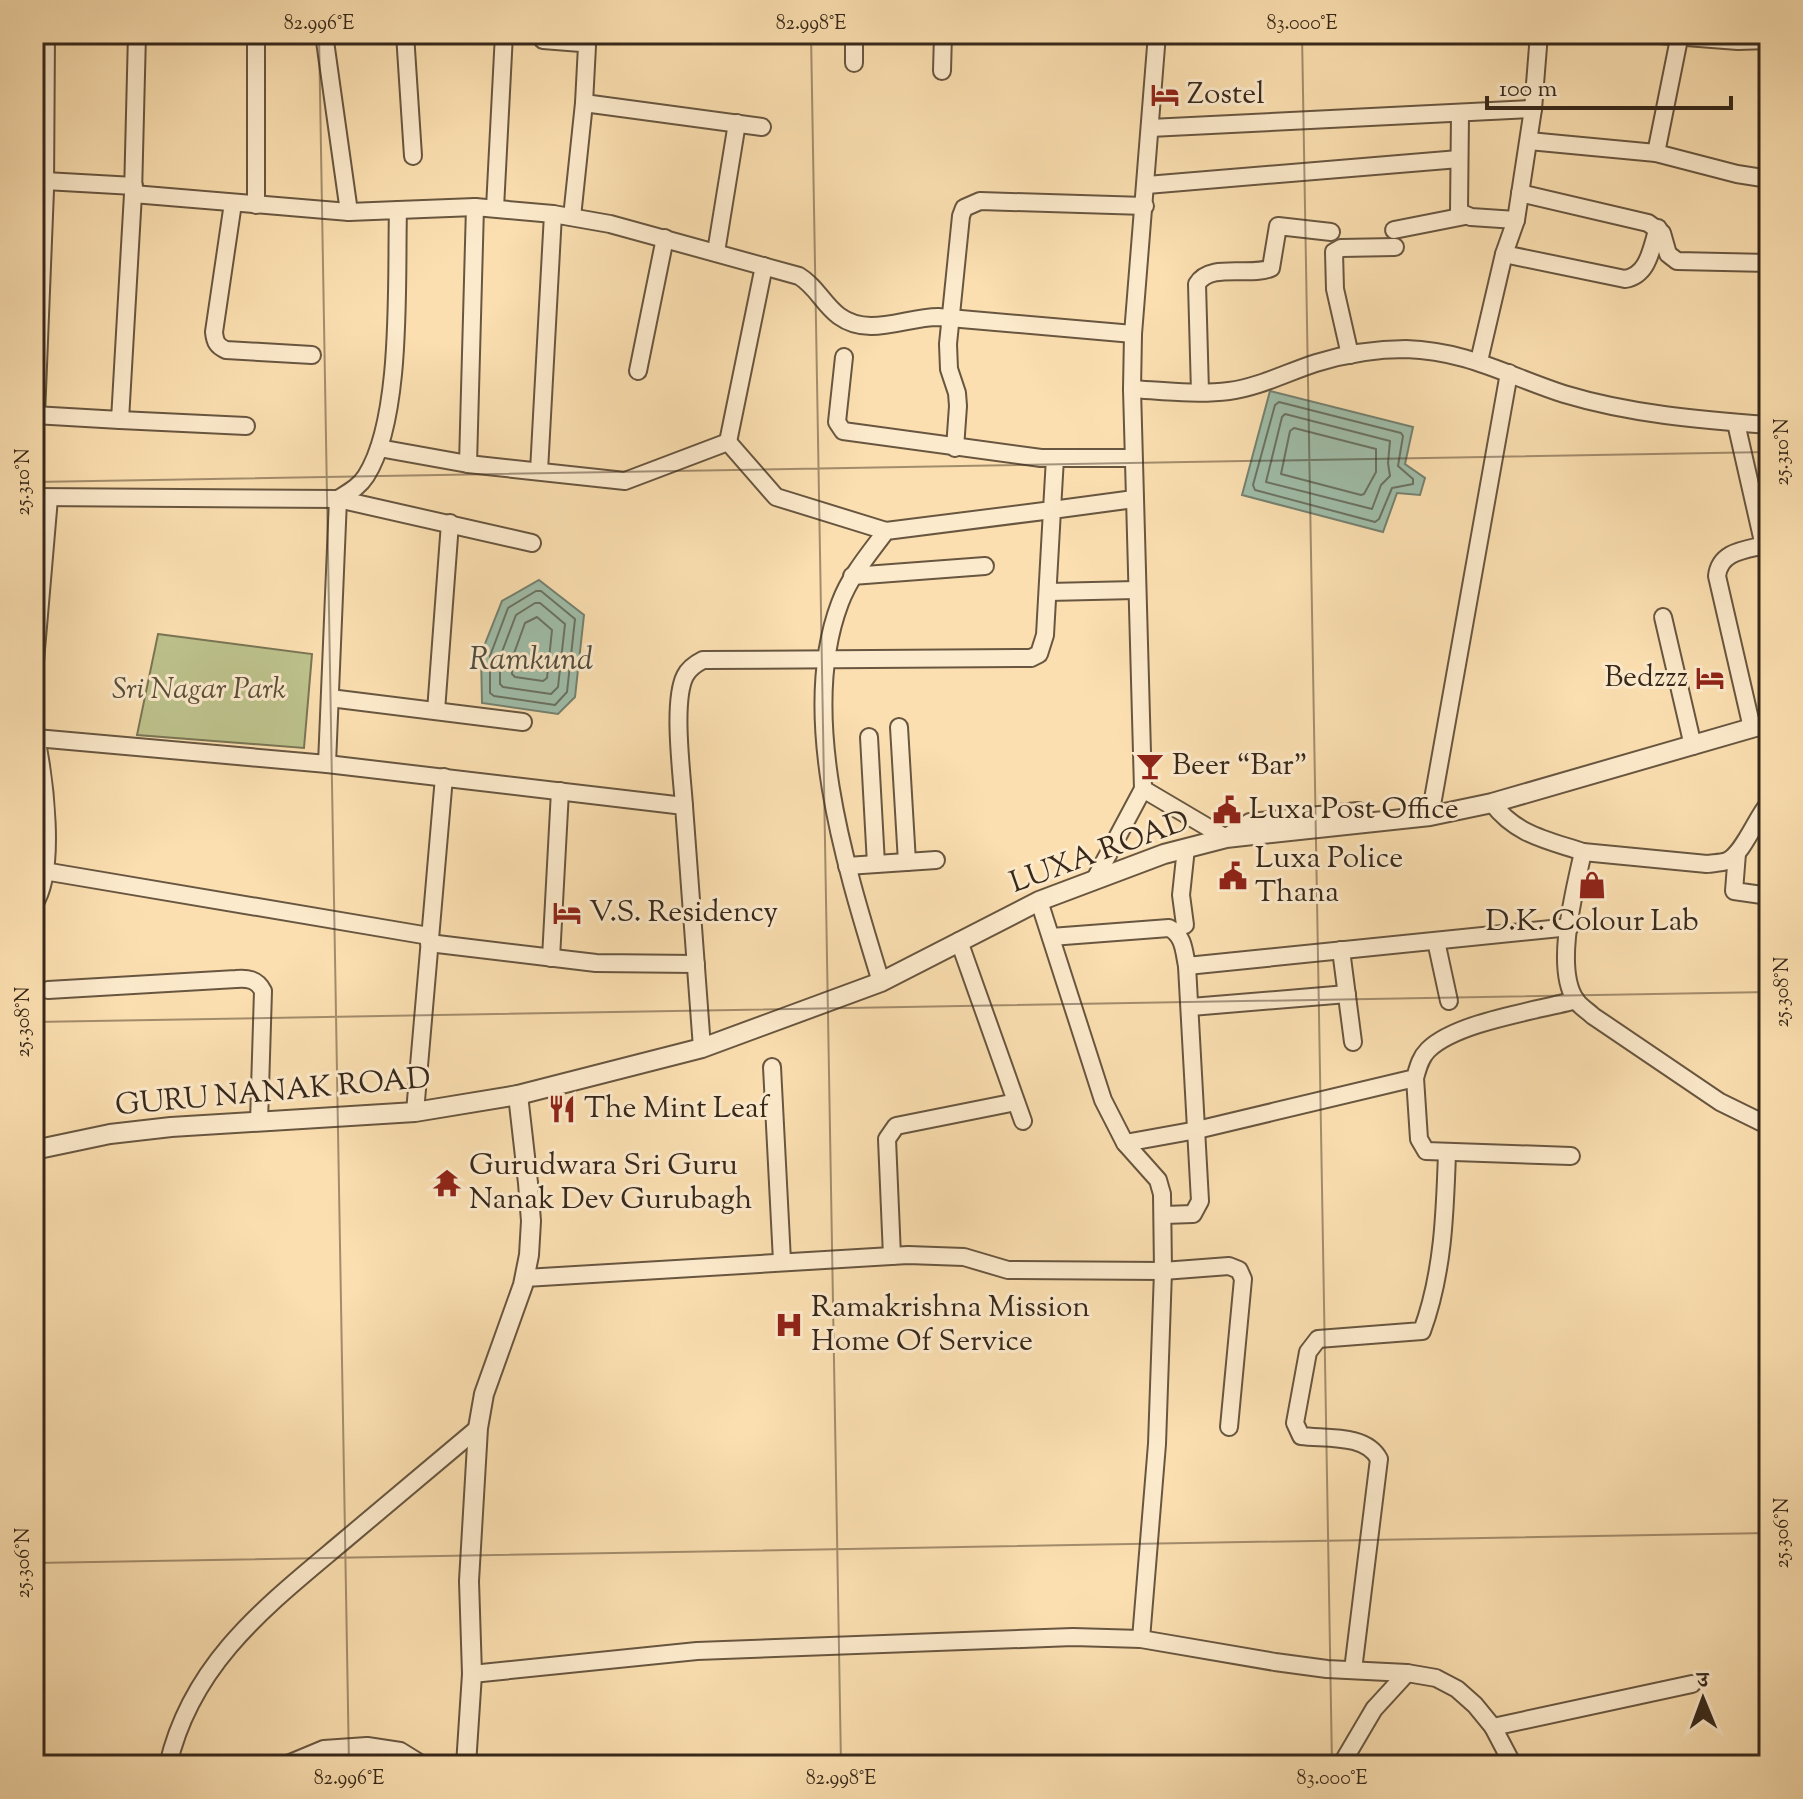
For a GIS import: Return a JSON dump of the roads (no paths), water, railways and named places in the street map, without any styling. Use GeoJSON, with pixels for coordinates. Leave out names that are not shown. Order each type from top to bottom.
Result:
{"type":"FeatureCollection","features":[{"type":"Feature","properties":{"kind":"street"},"geometry":{"type":"LineString","coordinates":[[46,34],[35,415],[246,426]]}},
{"type":"Feature","properties":{"kind":"street"},"geometry":{"type":"LineString","coordinates":[[120,420],[134,190],[137,34]]}},
{"type":"Feature","properties":{"kind":"street"},"geometry":{"type":"LineString","coordinates":[[256,34],[256,205]]}},
{"type":"Feature","properties":{"kind":"street"},"geometry":{"type":"LineString","coordinates":[[324,34],[349,212]]}},
{"type":"Feature","properties":{"kind":"street"},"geometry":{"type":"LineString","coordinates":[[405,34],[413,156]]}},
{"type":"Feature","properties":{"kind":"street"},"geometry":{"type":"LineString","coordinates":[[495,208],[504,34]]}},
{"type":"Feature","properties":{"kind":"street"},"geometry":{"type":"LineString","coordinates":[[538,34],[543,40],[587,46],[572,217]]}},
{"type":"Feature","properties":{"kind":"street"},"geometry":{"type":"LineString","coordinates":[[854,34],[854,63]]}},
{"type":"Feature","properties":{"kind":"street"},"geometry":{"type":"LineString","coordinates":[[942,71],[943,34]]}},
{"type":"Feature","properties":{"kind":"street"},"geometry":{"type":"LineString","coordinates":[[1095,879],[1143,789],[1133,458],[1133,334],[1157,34]]}},
{"type":"Feature","properties":{"kind":"street"},"geometry":{"type":"LineString","coordinates":[[1479,361],[1504,254],[1516,220],[1533,109],[1539,34]]}},
{"type":"Feature","properties":{"kind":"street"},"geometry":{"type":"LineString","coordinates":[[1647,34],[1769,40]]}},
{"type":"Feature","properties":{"kind":"street"},"geometry":{"type":"LineString","coordinates":[[1656,153],[1680,35]]}},
{"type":"Feature","properties":{"kind":"street"},"geometry":{"type":"LineString","coordinates":[[584,103],[762,127]]}},
{"type":"Feature","properties":{"kind":"street"},"geometry":{"type":"LineString","coordinates":[[1150,128],[1533,109]]}},
{"type":"Feature","properties":{"kind":"street"},"geometry":{"type":"LineString","coordinates":[[1460,113],[1458,207],[1465,216]]}},
{"type":"Feature","properties":{"kind":"street"},"geometry":{"type":"LineString","coordinates":[[716,252],[737,123]]}},
{"type":"Feature","properties":{"kind":"street"},"geometry":{"type":"LineString","coordinates":[[1529,141],[1656,153],[1769,179]]}},
{"type":"Feature","properties":{"kind":"street"},"geometry":{"type":"LineString","coordinates":[[1147,185],[1459,159]]}},
{"type":"Feature","properties":{"kind":"street"},"geometry":{"type":"LineString","coordinates":[[41,174],[134,190],[256,205],[349,212],[475,207],[553,214],[665,238],[799,276],[812,284],[836,315],[849,323],[866,327],[890,325],[919,317],[950,317],[1133,334]]}},
{"type":"Feature","properties":{"kind":"street"},"geometry":{"type":"LineString","coordinates":[[1520,193],[1648,223],[1658,228],[1668,254],[1677,261],[1769,263]]}},
{"type":"Feature","properties":{"kind":"street"},"geometry":{"type":"LineString","coordinates":[[955,448],[957,393],[948,360],[950,317],[964,208],[980,201],[1145,206]]}},
{"type":"Feature","properties":{"kind":"street"},"geometry":{"type":"LineString","coordinates":[[233,203],[215,341],[226,350],[312,355]]}},
{"type":"Feature","properties":{"kind":"street"},"geometry":{"type":"LineString","coordinates":[[468,464],[475,207]]}},
{"type":"Feature","properties":{"kind":"street"},"geometry":{"type":"LineString","coordinates":[[338,499],[357,487],[367,475],[387,418],[392,380],[398,210]]}},
{"type":"Feature","properties":{"kind":"street"},"geometry":{"type":"LineString","coordinates":[[539,471],[553,214]]}},
{"type":"Feature","properties":{"kind":"street"},"geometry":{"type":"LineString","coordinates":[[1394,230],[1465,216],[1516,220]]}},
{"type":"Feature","properties":{"kind":"street"},"geometry":{"type":"LineString","coordinates":[[1200,392],[1197,284],[1200,279],[1211,273],[1271,268],[1278,226],[1331,232]]}},
{"type":"Feature","properties":{"kind":"street"},"geometry":{"type":"LineString","coordinates":[[1504,254],[1625,279],[1634,277],[1644,268],[1658,228]]}},
{"type":"Feature","properties":{"kind":"street"},"geometry":{"type":"LineString","coordinates":[[638,371],[665,238]]}},
{"type":"Feature","properties":{"kind":"street"},"geometry":{"type":"LineString","coordinates":[[1350,355],[1335,289],[1334,252],[1341,248],[1395,247]]}},
{"type":"Feature","properties":{"kind":"street"},"geometry":{"type":"LineString","coordinates":[[728,442],[764,266]]}},
{"type":"Feature","properties":{"kind":"street"},"geometry":{"type":"LineString","coordinates":[[1132,389],[1230,391],[1319,362],[1381,350],[1408,349],[1442,352],[1479,361],[1564,394],[1646,413],[1769,425]]}},
{"type":"Feature","properties":{"kind":"street"},"geometry":{"type":"LineString","coordinates":[[844,357],[837,422],[843,431],[955,448],[1055,458],[1133,458]]}},
{"type":"Feature","properties":{"kind":"street"},"geometry":{"type":"LineString","coordinates":[[1509,373],[1431,810],[1692,741],[1663,617]]}},
{"type":"Feature","properties":{"kind":"street"},"geometry":{"type":"LineString","coordinates":[[1736,423],[1767,545],[1723,559],[1717,576],[1757,723]]}},
{"type":"Feature","properties":{"kind":"street"},"geometry":{"type":"LineString","coordinates":[[379,448],[468,464],[625,481],[728,442]]}},
{"type":"Feature","properties":{"kind":"street"},"geometry":{"type":"LineString","coordinates":[[728,442],[776,497],[886,531],[1134,499]]}},
{"type":"Feature","properties":{"kind":"street"},"geometry":{"type":"LineString","coordinates":[[702,1048],[679,703],[686,673],[703,660],[1031,658],[1039,654],[1044,645],[1055,458]]}},
{"type":"Feature","properties":{"kind":"street"},"geometry":{"type":"LineString","coordinates":[[34,673],[41,498],[338,499],[532,543]]}},
{"type":"Feature","properties":{"kind":"street"},"geometry":{"type":"LineString","coordinates":[[327,764],[338,499]]}},
{"type":"Feature","properties":{"kind":"street"},"geometry":{"type":"LineString","coordinates":[[436,711],[450,523]]}},
{"type":"Feature","properties":{"kind":"street"},"geometry":{"type":"LineString","coordinates":[[881,982],[837,825],[828,762],[825,660],[839,604],[852,576],[886,531]]}},
{"type":"Feature","properties":{"kind":"street"},"geometry":{"type":"LineString","coordinates":[[852,576],[985,566]]}},
{"type":"Feature","properties":{"kind":"street"},"geometry":{"type":"LineString","coordinates":[[1048,592],[1136,590]]}},
{"type":"Feature","properties":{"kind":"street"},"geometry":{"type":"LineString","coordinates":[[330,698],[523,722]]}},
{"type":"Feature","properties":{"kind":"street","name":"LUXA ROAD"},"geometry":{"type":"LineString","coordinates":[[518,1095],[702,1048],[881,982],[1039,901],[1186,848],[1226,838],[1492,803],[1757,723],[1769,713]]}},
{"type":"Feature","properties":{"kind":"street"},"geometry":{"type":"LineString","coordinates":[[34,719],[46,801],[44,871],[34,904]]}},
{"type":"Feature","properties":{"kind":"street"},"geometry":{"type":"LineString","coordinates":[[899,727],[907,862]]}},
{"type":"Feature","properties":{"kind":"street"},"geometry":{"type":"LineString","coordinates":[[869,737],[876,864]]}},
{"type":"Feature","properties":{"kind":"street"},"geometry":{"type":"LineString","coordinates":[[35,738],[327,764],[684,806]]}},
{"type":"Feature","properties":{"kind":"street"},"geometry":{"type":"LineString","coordinates":[[415,1112],[444,777]]}},
{"type":"Feature","properties":{"kind":"street"},"geometry":{"type":"LineString","coordinates":[[1143,789],[1226,838]]}},
{"type":"Feature","properties":{"kind":"street"},"geometry":{"type":"LineString","coordinates":[[551,958],[560,791]]}},
{"type":"Feature","properties":{"kind":"street"},"geometry":{"type":"LineString","coordinates":[[1492,803],[1503,818],[1521,831],[1583,852],[1707,864],[1726,861],[1737,853]]}},
{"type":"Feature","properties":{"kind":"street"},"geometry":{"type":"LineString","coordinates":[[1769,803],[1737,853],[1734,891],[1769,896]]}},
{"type":"Feature","properties":{"kind":"street"},"geometry":{"type":"LineString","coordinates":[[1185,925],[1181,895],[1186,848]]}},
{"type":"Feature","properties":{"kind":"street"},"geometry":{"type":"LineString","coordinates":[[1583,852],[1570,927],[1567,979],[1576,1000],[1593,1016],[1720,1102],[1769,1126]]}},
{"type":"Feature","properties":{"kind":"street"},"geometry":{"type":"LineString","coordinates":[[847,866],[936,860]]}},
{"type":"Feature","properties":{"kind":"street"},"geometry":{"type":"LineString","coordinates":[[44,871],[429,940],[551,958],[624,965],[696,964]]}},
{"type":"Feature","properties":{"kind":"street"},"geometry":{"type":"LineString","coordinates":[[1039,901],[1103,1100],[1125,1143],[1158,1180],[1164,1215],[1157,1444],[1141,1639]]}},
{"type":"Feature","properties":{"kind":"street"},"geometry":{"type":"LineString","coordinates":[[1187,966],[1570,927]]}},
{"type":"Feature","properties":{"kind":"street"},"geometry":{"type":"LineString","coordinates":[[1051,937],[1169,928],[1176,931],[1181,939],[1191,1007],[1201,1191],[1198,1208],[1193,1214],[1164,1215]]}},
{"type":"Feature","properties":{"kind":"street"},"geometry":{"type":"LineString","coordinates":[[959,941],[1023,1121]]}},
{"type":"Feature","properties":{"kind":"street"},"geometry":{"type":"LineString","coordinates":[[1436,941],[1449,1001]]}},
{"type":"Feature","properties":{"kind":"street"},"geometry":{"type":"LineString","coordinates":[[1341,950],[1353,1042]]}},
{"type":"Feature","properties":{"kind":"street"},"geometry":{"type":"LineString","coordinates":[[48,990],[236,979],[259,984],[263,991],[259,1122]]}},
{"type":"Feature","properties":{"kind":"street"},"geometry":{"type":"LineString","coordinates":[[1191,1007],[1347,994]]}},
{"type":"Feature","properties":{"kind":"street"},"geometry":{"type":"LineString","coordinates":[[1571,1156],[1426,1151],[1421,1146],[1415,1078],[1420,1059],[1427,1050],[1456,1032],[1576,1000]]}},
{"type":"Feature","properties":{"kind":"street"},"geometry":{"type":"LineString","coordinates":[[772,1067],[782,1261]]}},
{"type":"Feature","properties":{"kind":"street"},"geometry":{"type":"LineString","coordinates":[[1125,1143],[1197,1130],[1415,1078]]}},
{"type":"Feature","properties":{"kind":"street"},"geometry":{"type":"LineString","coordinates":[[466,1765],[472,1674],[469,1581],[478,1428],[488,1381],[525,1278],[531,1221],[518,1095]]}},
{"type":"Feature","properties":{"kind":"street","name":"GURU NANAK ROAD"},"geometry":{"type":"LineString","coordinates":[[34,1150],[110,1134],[171,1127],[415,1112],[518,1095]]}},
{"type":"Feature","properties":{"kind":"street"},"geometry":{"type":"LineString","coordinates":[[892,1256],[887,1139],[896,1126],[1016,1102]]}},
{"type":"Feature","properties":{"kind":"street"},"geometry":{"type":"LineString","coordinates":[[1353,1670],[1379,1459],[1374,1449],[1361,1442],[1301,1436],[1295,1423],[1308,1352],[1318,1339],[1422,1331],[1433,1302],[1444,1228],[1447,1153]]}},
{"type":"Feature","properties":{"kind":"street"},"geometry":{"type":"LineString","coordinates":[[525,1278],[892,1256],[964,1257],[1008,1270],[1163,1271],[1229,1266],[1239,1270],[1243,1279],[1229,1427]]}},
{"type":"Feature","properties":{"kind":"street"},"geometry":{"type":"LineString","coordinates":[[168,1765],[173,1742],[188,1705],[208,1671],[233,1640],[301,1577],[478,1428]]}},
{"type":"Feature","properties":{"kind":"street"},"geometry":{"type":"LineString","coordinates":[[472,1674],[697,1651],[1057,1638],[1141,1639],[1275,1662],[1436,1678],[1457,1689],[1475,1705],[1493,1727],[1513,1765]]}},
{"type":"Feature","properties":{"kind":"street"},"geometry":{"type":"LineString","coordinates":[[1341,1765],[1374,1709],[1407,1673]]}},
{"type":"Feature","properties":{"kind":"street"},"geometry":{"type":"LineString","coordinates":[[1493,1727],[1692,1684]]}},
{"type":"Feature","properties":{"kind":"street"},"geometry":{"type":"LineString","coordinates":[[288,1765],[324,1750],[367,1747],[400,1752],[421,1765]]}},
{"type":"Feature","properties":{"kind":"water"},"geometry":{"type":"Polygon","coordinates":[[[1270,391],[1413,427],[1405,464],[1425,478],[1420,495],[1397,493],[1383,532],[1242,495],[1270,391]]]}},
{"type":"Feature","properties":{"kind":"water","name":"Ramkund"},"geometry":{"type":"Polygon","coordinates":[[[539,580],[584,615],[575,697],[558,714],[482,703],[481,654],[502,601],[539,580]]]}},
{"type":"Feature","properties":{"kind":"place","name":"Zostel"},"geometry":{"type":"Point","coordinates":[1165,95]}},
{"type":"Feature","properties":{"kind":"place","name":"Bedzzz"},"geometry":{"type":"Point","coordinates":[1710,678]}},
{"type":"Feature","properties":{"kind":"place","name":"Beer “Bar”"},"geometry":{"type":"Point","coordinates":[1150,766]}},
{"type":"Feature","properties":{"kind":"place","name":"Luxa Post Office"},"geometry":{"type":"Point","coordinates":[1227,810]}},
{"type":"Feature","properties":{"kind":"place","name":"Luxa Police Thana"},"geometry":{"type":"Point","coordinates":[1233,876]}},
{"type":"Feature","properties":{"kind":"place","name":"D.K. Colour Lab"},"geometry":{"type":"Point","coordinates":[1592,885]}},
{"type":"Feature","properties":{"kind":"place","name":"V.S. Residency"},"geometry":{"type":"Point","coordinates":[567,913]}},
{"type":"Feature","properties":{"kind":"place","name":"The Mint Leaf"},"geometry":{"type":"Point","coordinates":[562,1109]}},
{"type":"Feature","properties":{"kind":"place","name":"Gurudwara Sri Guru Nanak Dev Gurubagh"},"geometry":{"type":"Point","coordinates":[447,1183]}},
{"type":"Feature","properties":{"kind":"place","name":"Ramakrishna Mission Home Of Service"},"geometry":{"type":"Point","coordinates":[789,1325]}},
{"type":"Feature","properties":{"kind":"park label","name":"Sri Nagar Park"},"geometry":{"type":"Point","coordinates":[199,690]}}]}
